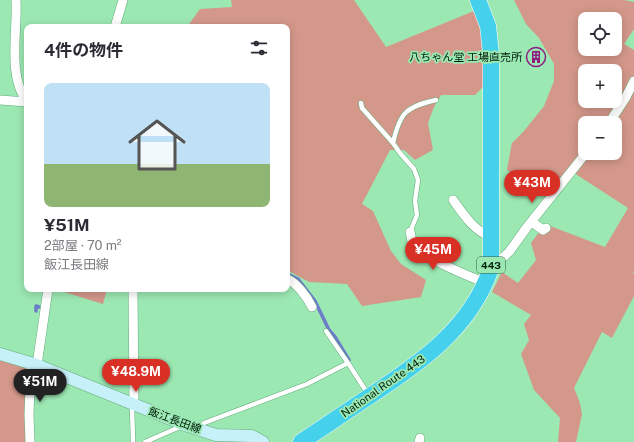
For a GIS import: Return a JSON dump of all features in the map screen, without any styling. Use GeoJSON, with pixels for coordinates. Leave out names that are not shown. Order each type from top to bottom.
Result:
{"type":"FeatureCollection","features":[{"type":"Feature","properties":{"kind":"highway","name":"National Route 443"},"geometry":{"type":"LineString","coordinates":[[301,442],[413,367],[442,343],[478,299],[486,283],[491,268],[491,54],[488,26],[478,0]]}},
{"type":"Feature","properties":{"kind":"main road","name":"飯江長田線"},"geometry":{"type":"LineString","coordinates":[[0,354],[34,364],[185,425],[216,435],[252,436],[263,442]]}},
{"type":"Feature","properties":{"kind":"street"},"geometry":{"type":"LineString","coordinates":[[16,0],[15,68],[21,94],[24,98]]}},
{"type":"Feature","properties":{"kind":"street"},"geometry":{"type":"LineString","coordinates":[[116,24],[123,0]]}},
{"type":"Feature","properties":{"kind":"street"},"geometry":{"type":"LineString","coordinates":[[614,116],[634,81]]}},
{"type":"Feature","properties":{"kind":"street"},"geometry":{"type":"LineString","coordinates":[[0,100],[24,101]]}},
{"type":"Feature","properties":{"kind":"street"},"geometry":{"type":"LineString","coordinates":[[491,268],[509,252],[581,160]]}},
{"type":"Feature","properties":{"kind":"street"},"geometry":{"type":"LineString","coordinates":[[453,200],[469,222],[484,235],[491,237]]}},
{"type":"Feature","properties":{"kind":"street"},"geometry":{"type":"LineString","coordinates":[[532,222],[543,230],[546,228]]}},
{"type":"Feature","properties":{"kind":"street"},"geometry":{"type":"LineString","coordinates":[[410,232],[411,240],[419,249],[444,266],[486,283]]}},
{"type":"Feature","properties":{"kind":"street"},"geometry":{"type":"LineString","coordinates":[[290,280],[308,300],[312,307]]}},
{"type":"Feature","properties":{"kind":"street"},"geometry":{"type":"LineString","coordinates":[[30,442],[29,414],[34,364],[47,292]]}},
{"type":"Feature","properties":{"kind":"street"},"geometry":{"type":"LineString","coordinates":[[133,292],[133,404]]}},
{"type":"Feature","properties":{"kind":"lane"},"geometry":{"type":"LineString","coordinates":[[393,143],[396,131],[406,111],[414,106],[436,100]]}},
{"type":"Feature","properties":{"kind":"lane"},"geometry":{"type":"LineString","coordinates":[[361,103],[362,108],[414,169],[418,180],[415,201],[417,215],[410,232]]}},
{"type":"Feature","properties":{"kind":"lane"},"geometry":{"type":"LineString","coordinates":[[326,331],[370,396]]}},
{"type":"Feature","properties":{"kind":"lane"},"geometry":{"type":"LineString","coordinates":[[200,430],[204,423],[307,384],[348,363]]}},
{"type":"Feature","properties":{"kind":"lane"},"geometry":{"type":"LineString","coordinates":[[133,404],[133,442]]}},
{"type":"Feature","properties":{"kind":"lane"},"geometry":{"type":"LineString","coordinates":[[145,442],[185,425]]}},
{"type":"Feature","properties":{"kind":"shaded area"},"geometry":{"type":"Polygon","coordinates":[[[231,0],[354,0],[386,47],[474,11],[483,37],[483,87],[475,95],[441,95],[434,107],[428,123],[433,150],[415,160],[404,150],[390,150],[362,204],[373,211],[391,251],[401,264],[426,280],[421,297],[362,306],[347,284],[309,282],[290,272],[290,24],[189,24],[200,9],[232,7],[231,0]]]}},
{"type":"Feature","properties":{"kind":"shaded area"},"geometry":{"type":"Polygon","coordinates":[[[514,0],[624,0],[634,2],[634,29],[624,44],[634,50],[634,76],[622,97],[622,64],[578,64],[578,108],[616,108],[610,116],[578,116],[578,158],[555,186],[539,182],[532,189],[519,185],[507,169],[512,143],[524,131],[544,106],[554,81],[554,64],[539,38],[526,24],[514,0]]]}},
{"type":"Feature","properties":{"kind":"shaded area"},"geometry":{"type":"Polygon","coordinates":[[[634,90],[634,296],[612,338],[602,332],[574,388],[580,403],[582,414],[576,442],[558,442],[560,418],[534,390],[521,354],[529,340],[524,324],[531,315],[492,292],[502,272],[518,283],[536,260],[531,243],[545,224],[605,247],[628,208],[574,173],[584,160],[622,160],[622,116],[617,116],[634,90]]]}},
{"type":"Feature","properties":{"kind":"shaded area"},"geometry":{"type":"Polygon","coordinates":[[[64,292],[106,292],[103,304],[64,292]]]}},
{"type":"Feature","properties":{"kind":"shaded area"},"geometry":{"type":"Polygon","coordinates":[[[0,357],[27,367],[27,442],[0,442],[0,357]]]}},
{"type":"Feature","properties":{"kind":"waterway"},"geometry":{"type":"LineString","coordinates":[[290,275],[298,279],[315,301],[329,330],[349,360]]}},
{"type":"Feature","properties":{"kind":"waterway"},"geometry":{"type":"LineString","coordinates":[[36,311],[36,306],[39,307]]}},
{"type":"Feature","properties":{"kind":"place","name":"八ちゃん堂 工場直売所"},"geometry":{"type":"Point","coordinates":[536,57]}}]}
